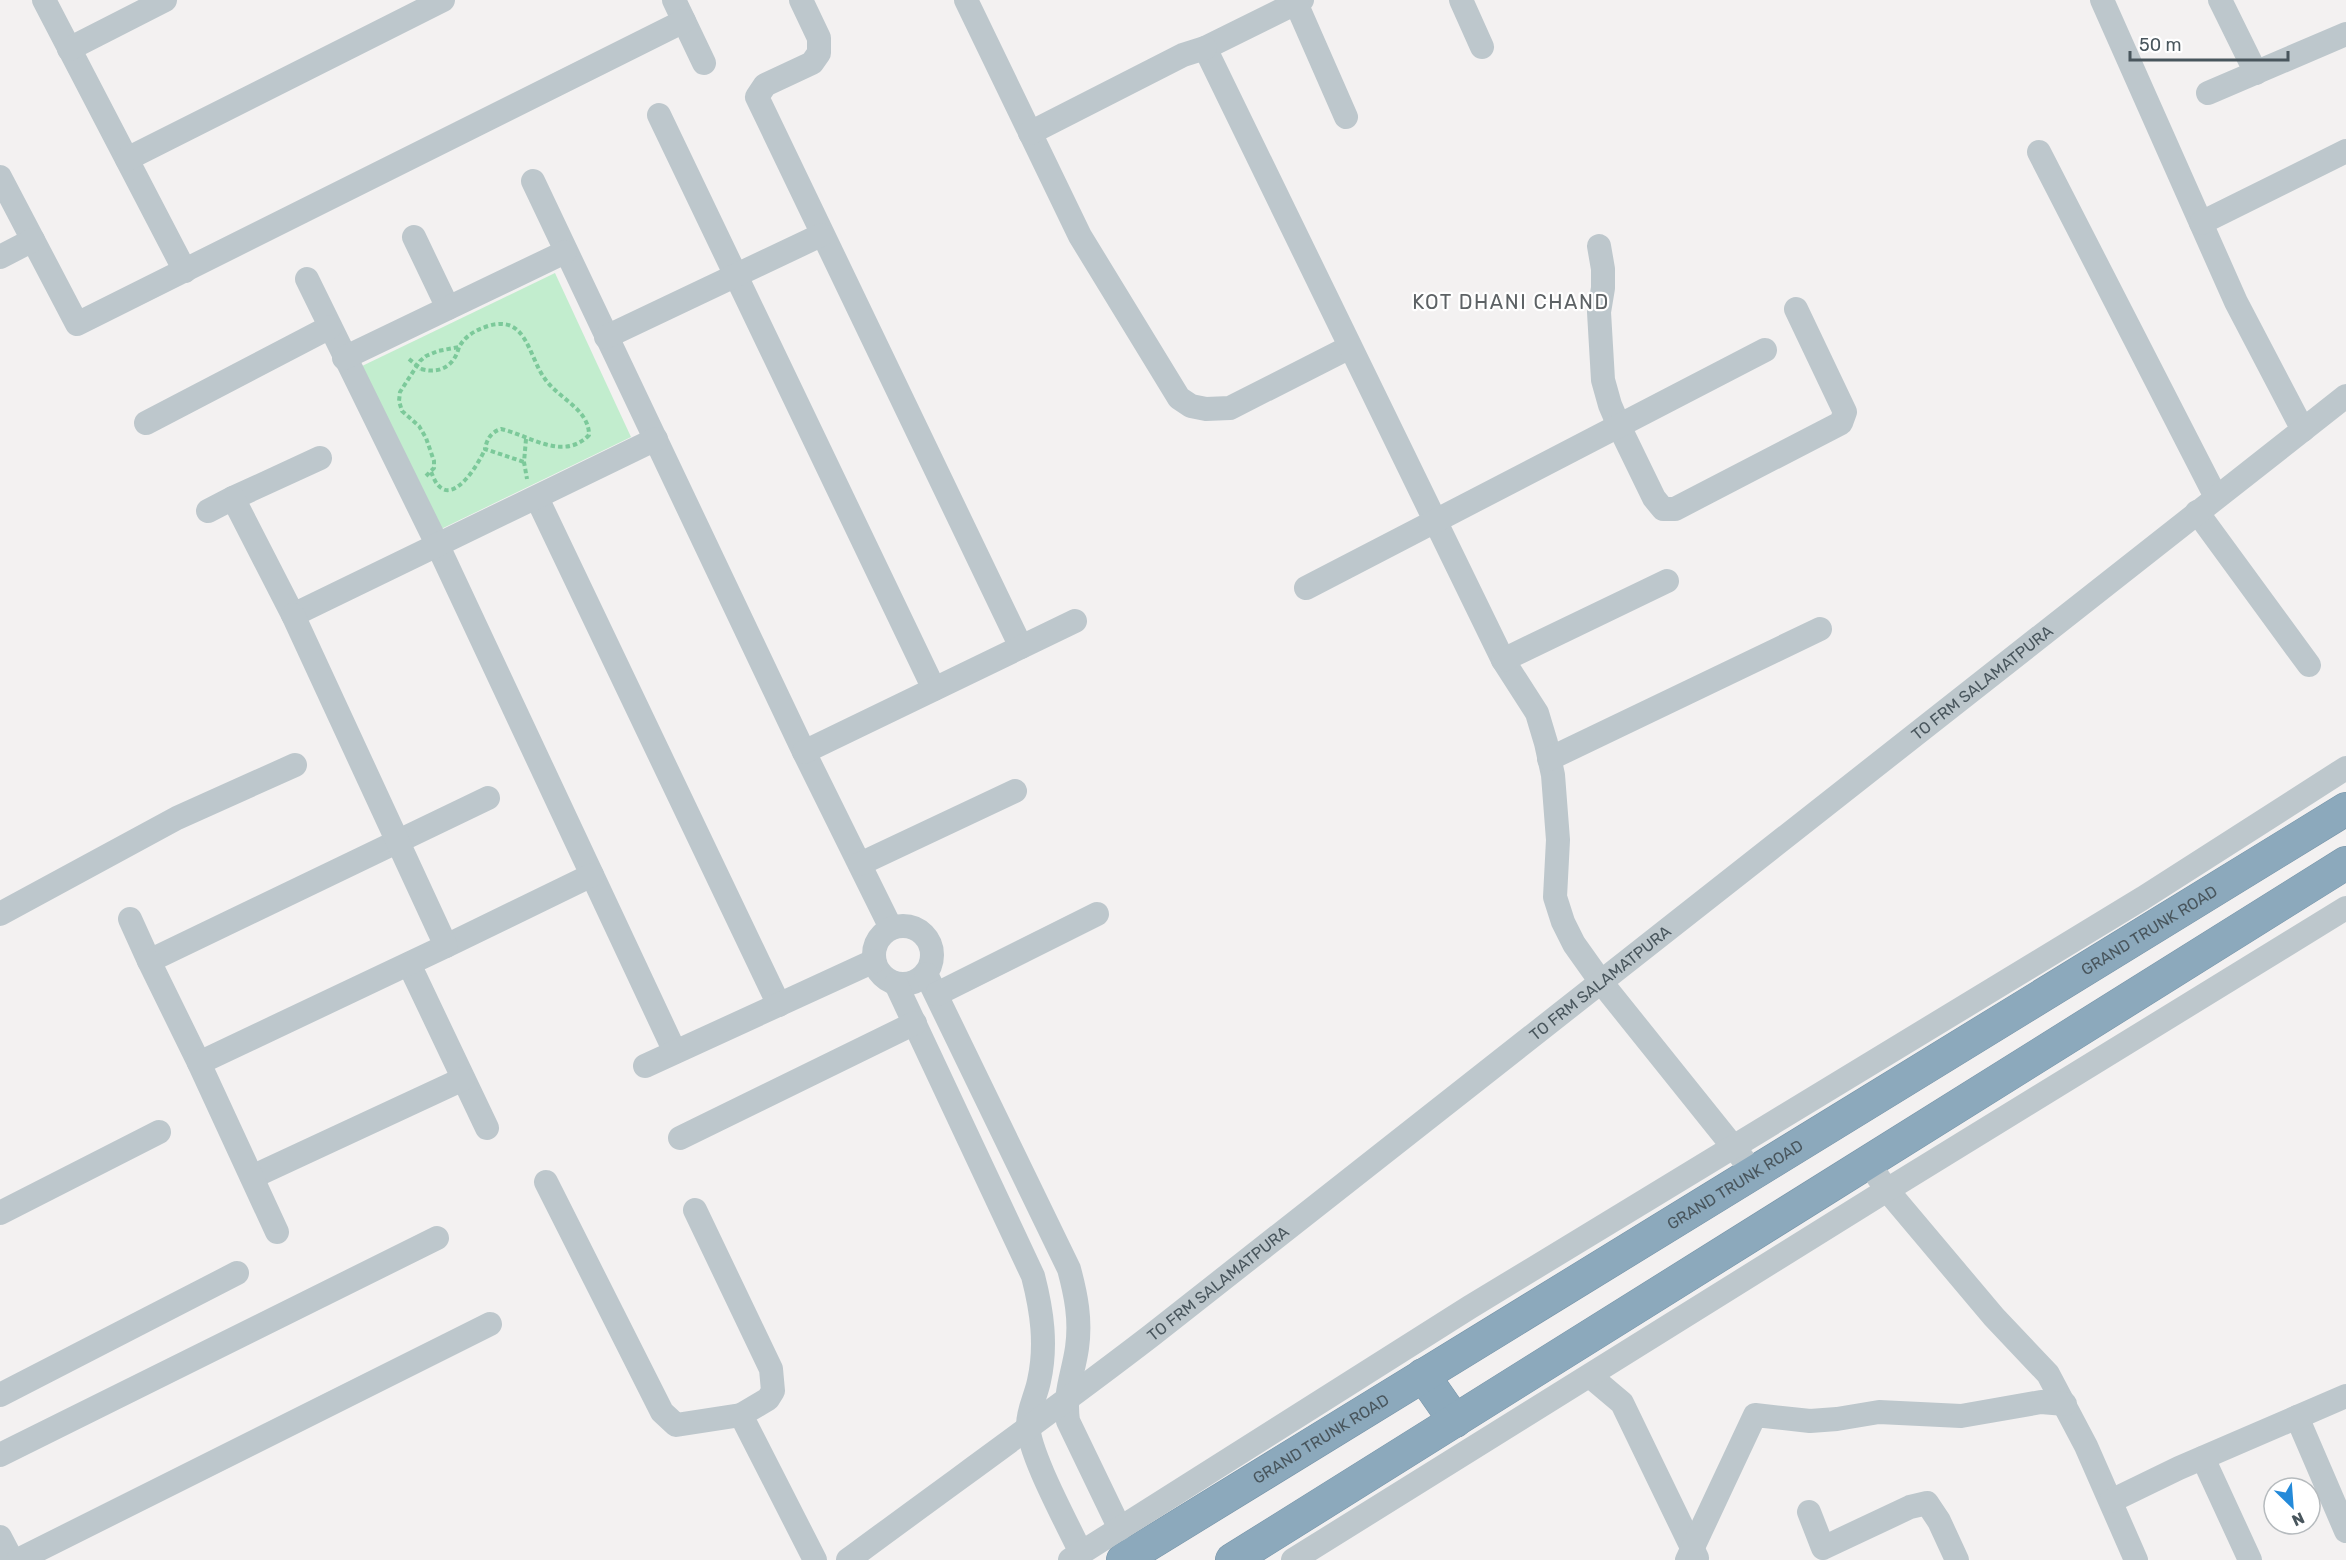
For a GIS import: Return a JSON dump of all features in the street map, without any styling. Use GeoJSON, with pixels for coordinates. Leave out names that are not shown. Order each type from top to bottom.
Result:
{"type":"FeatureCollection","features":[{"type":"Feature","properties":{"kind":"highway","name":"GRAND TRUNK ROAD"},"geometry":{"type":"LineString","coordinates":[[1122,1545],[1423,1375],[1754,1172],[2151,911],[2346,809]]}},
{"type":"Feature","properties":{"kind":"highway"},"geometry":{"type":"LineString","coordinates":[[1232,1560],[2346,863]]}},
{"type":"Feature","properties":{"kind":"highway"},"geometry":{"type":"LineString","coordinates":[[1423,1375],[1455,1421]]}},
{"type":"Feature","properties":{"kind":"street"},"geometry":{"type":"LineString","coordinates":[[44,0],[185,271]]}},
{"type":"Feature","properties":{"kind":"street"},"geometry":{"type":"LineString","coordinates":[[69,49],[165,0]]}},
{"type":"Feature","properties":{"kind":"street"},"geometry":{"type":"LineString","coordinates":[[127,159],[443,0]]}},
{"type":"Feature","properties":{"kind":"street"},"geometry":{"type":"LineString","coordinates":[[801,0],[819,38],[819,53],[812,63],[765,86],[757,97],[1021,647]]}},
{"type":"Feature","properties":{"kind":"street"},"geometry":{"type":"LineString","coordinates":[[966,0],[1080,236],[1179,398],[1191,406],[1206,410],[1230,408],[1350,347]]}},
{"type":"Feature","properties":{"kind":"street"},"geometry":{"type":"LineString","coordinates":[[1461,0],[1482,47]]}},
{"type":"Feature","properties":{"kind":"street"},"geometry":{"type":"LineString","coordinates":[[2102,0],[2236,302],[2303,430]]}},
{"type":"Feature","properties":{"kind":"street"},"geometry":{"type":"LineString","coordinates":[[2220,0],[2256,72]]}},
{"type":"Feature","properties":{"kind":"street"},"geometry":{"type":"LineString","coordinates":[[1030,133],[1183,55],[1205,48],[1299,1],[1346,117]]}},
{"type":"Feature","properties":{"kind":"street"},"geometry":{"type":"LineString","coordinates":[[0,177],[77,324],[185,271],[679,11],[704,63]]}},
{"type":"Feature","properties":{"kind":"street"},"geometry":{"type":"LineString","coordinates":[[2208,93],[2346,34]]}},
{"type":"Feature","properties":{"kind":"street"},"geometry":{"type":"LineString","coordinates":[[1205,48],[1503,660],[1537,713],[1553,776],[1558,840],[1555,897],[1563,922],[1574,944],[1601,982],[1754,1172]]}},
{"type":"Feature","properties":{"kind":"street"},"geometry":{"type":"LineString","coordinates":[[659,116],[934,689]]}},
{"type":"Feature","properties":{"kind":"street"},"geometry":{"type":"LineString","coordinates":[[2201,223],[2346,151]]}},
{"type":"Feature","properties":{"kind":"street"},"geometry":{"type":"LineString","coordinates":[[2039,152],[2207,505],[2309,665]]}},
{"type":"Feature","properties":{"kind":"street"},"geometry":{"type":"LineString","coordinates":[[532,181],[804,752],[891,928]]}},
{"type":"Feature","properties":{"kind":"street"},"geometry":{"type":"LineString","coordinates":[[606,337],[822,235]]}},
{"type":"Feature","properties":{"kind":"street"},"geometry":{"type":"LineString","coordinates":[[414,237],[448,308]]}},
{"type":"Feature","properties":{"kind":"street"},"geometry":{"type":"LineString","coordinates":[[0,257],[33,240]]}},
{"type":"Feature","properties":{"kind":"street"},"geometry":{"type":"LineString","coordinates":[[1599,246],[1603,278],[1599,312],[1603,380],[1619,426],[1654,498],[1663,508],[1675,509],[1841,423],[1845,412],[1796,309]]}},
{"type":"Feature","properties":{"kind":"street"},"geometry":{"type":"LineString","coordinates":[[344,358],[565,252]]}},
{"type":"Feature","properties":{"kind":"street"},"geometry":{"type":"LineString","coordinates":[[307,279],[438,546],[675,1052]]}},
{"type":"Feature","properties":{"kind":"street"},"geometry":{"type":"LineString","coordinates":[[146,423],[330,327]]}},
{"type":"Feature","properties":{"kind":"street"},"geometry":{"type":"LineString","coordinates":[[1306,588],[1765,350]]}},
{"type":"Feature","properties":{"kind":"street","name":"TO FRM SALAMATPURA"},"geometry":{"type":"LineString","coordinates":[[848,1560],[1028,1426],[1065,1402],[2346,396]]}},
{"type":"Feature","properties":{"kind":"street"},"geometry":{"type":"LineString","coordinates":[[292,615],[656,439]]}},
{"type":"Feature","properties":{"kind":"street"},"geometry":{"type":"LineString","coordinates":[[208,511],[320,458]]}},
{"type":"Feature","properties":{"kind":"street"},"geometry":{"type":"LineString","coordinates":[[233,498],[292,615],[446,946]]}},
{"type":"Feature","properties":{"kind":"street"},"geometry":{"type":"LineString","coordinates":[[537,498],[779,1005]]}},
{"type":"Feature","properties":{"kind":"street"},"geometry":{"type":"LineString","coordinates":[[1503,660],[1667,581]]}},
{"type":"Feature","properties":{"kind":"street"},"geometry":{"type":"LineString","coordinates":[[804,752],[1075,621]]}},
{"type":"Feature","properties":{"kind":"street"},"geometry":{"type":"LineString","coordinates":[[1550,759],[1820,629]]}},
{"type":"Feature","properties":{"kind":"street"},"geometry":{"type":"LineString","coordinates":[[0,914],[177,818],[295,765]]}},
{"type":"Feature","properties":{"kind":"street"},"geometry":{"type":"LineString","coordinates":[[896,984],[1033,1276],[1041,1305],[1043,1352],[1028,1426],[1034,1452],[1075,1556],[1122,1545],[1470,1307],[1732,1146],[2151,911],[2346,768]]}},
{"type":"Feature","properties":{"kind":"street"},"geometry":{"type":"LineString","coordinates":[[860,864],[1015,791]]}},
{"type":"Feature","properties":{"kind":"street"},"geometry":{"type":"LineString","coordinates":[[149,961],[488,798]]}},
{"type":"Feature","properties":{"kind":"street"},"geometry":{"type":"LineString","coordinates":[[199,1063],[592,875]]}},
{"type":"Feature","properties":{"kind":"street"},"geometry":{"type":"LineString","coordinates":[[1293,1560],[1887,1190],[2346,908]]}},
{"type":"Feature","properties":{"kind":"street"},"geometry":{"type":"LineString","coordinates":[[1097,914],[932,984],[896,984],[882,976],[874,961],[877,942],[891,928],[910,926],[927,938],[932,947],[932,984],[1069,1269],[1077,1296],[1079,1317],[1077,1348],[1065,1402],[1068,1421],[1122,1545]]}},
{"type":"Feature","properties":{"kind":"street"},"geometry":{"type":"LineString","coordinates":[[130,919],[277,1232]]}},
{"type":"Feature","properties":{"kind":"street"},"geometry":{"type":"LineString","coordinates":[[645,1066],[874,961]]}},
{"type":"Feature","properties":{"kind":"street"},"geometry":{"type":"LineString","coordinates":[[409,964],[487,1128]]}},
{"type":"Feature","properties":{"kind":"street"},"geometry":{"type":"LineString","coordinates":[[680,1138],[915,1023]]}},
{"type":"Feature","properties":{"kind":"street"},"geometry":{"type":"LineString","coordinates":[[252,1177],[464,1079]]}},
{"type":"Feature","properties":{"kind":"street"},"geometry":{"type":"LineString","coordinates":[[0,1213],[159,1132]]}},
{"type":"Feature","properties":{"kind":"street"},"geometry":{"type":"LineString","coordinates":[[1869,1162],[1887,1190],[1994,1317],[2048,1374],[2065,1404],[2136,1560]]}},
{"type":"Feature","properties":{"kind":"street"},"geometry":{"type":"LineString","coordinates":[[546,1182],[657,1402],[669,1420],[676,1425],[741,1415],[768,1400],[773,1390],[771,1369],[695,1210]]}},
{"type":"Feature","properties":{"kind":"street"},"geometry":{"type":"LineString","coordinates":[[0,1455],[437,1239]]}},
{"type":"Feature","properties":{"kind":"street"},"geometry":{"type":"LineString","coordinates":[[0,1395],[237,1273]]}},
{"type":"Feature","properties":{"kind":"street"},"geometry":{"type":"LineString","coordinates":[[1470,1307],[1489,1335]]}},
{"type":"Feature","properties":{"kind":"street"},"geometry":{"type":"LineString","coordinates":[[18,1560],[490,1324]]}},
{"type":"Feature","properties":{"kind":"street"},"geometry":{"type":"LineString","coordinates":[[1590,1376],[1623,1403],[1693,1556]]}},
{"type":"Feature","properties":{"kind":"street"},"geometry":{"type":"LineString","coordinates":[[1519,1381],[1537,1409]]}},
{"type":"Feature","properties":{"kind":"street"},"geometry":{"type":"LineString","coordinates":[[2111,1502],[2203,1458],[2346,1396]]}},
{"type":"Feature","properties":{"kind":"street"},"geometry":{"type":"LineString","coordinates":[[1693,1556],[1755,1415],[1810,1421],[1879,1412],[1961,1416],[2041,1402],[2065,1404]]}},
{"type":"Feature","properties":{"kind":"street"},"geometry":{"type":"LineString","coordinates":[[741,1415],[815,1560]]}},
{"type":"Feature","properties":{"kind":"street"},"geometry":{"type":"LineString","coordinates":[[2297,1417],[2346,1531]]}},
{"type":"Feature","properties":{"kind":"street"},"geometry":{"type":"LineString","coordinates":[[2203,1458],[2250,1560]]}},
{"type":"Feature","properties":{"kind":"street"},"geometry":{"type":"LineString","coordinates":[[1809,1512],[1826,1554],[1910,1507],[1927,1503],[1939,1521],[1957,1560]]}},
{"type":"Feature","properties":{"kind":"street"},"geometry":{"type":"LineString","coordinates":[[0,1537],[12,1560]]}},
{"type":"Feature","properties":{"kind":"path"},"geometry":{"type":"LineString","coordinates":[[408,359],[421,369],[434,372],[450,365],[467,336],[500,323],[511,324],[522,334],[545,379],[561,397],[583,414],[589,426],[589,435],[584,440],[564,447],[542,445],[501,429],[491,435],[472,472],[455,487],[446,490],[441,488],[431,472]]}},
{"type":"Feature","properties":{"kind":"path"},"geometry":{"type":"LineString","coordinates":[[409,486],[431,472],[434,461],[431,448],[420,426],[402,411],[399,401],[400,392],[420,361],[438,351],[459,347]]}},
{"type":"Feature","properties":{"kind":"path"},"geometry":{"type":"LineString","coordinates":[[526,439],[524,462],[527,483],[537,498]]}},
{"type":"Feature","properties":{"kind":"path"},"geometry":{"type":"LineString","coordinates":[[485,449],[524,462]]}},
{"type":"Feature","properties":{"kind":"green space"},"geometry":{"type":"Polygon","coordinates":[[[555,273],[631,437],[439,530],[360,367],[555,273]]]}},
{"type":"Feature","properties":{"kind":"district","name":"KOT DHANI CHAND"},"geometry":{"type":"Point","coordinates":[1511,302]}}]}
